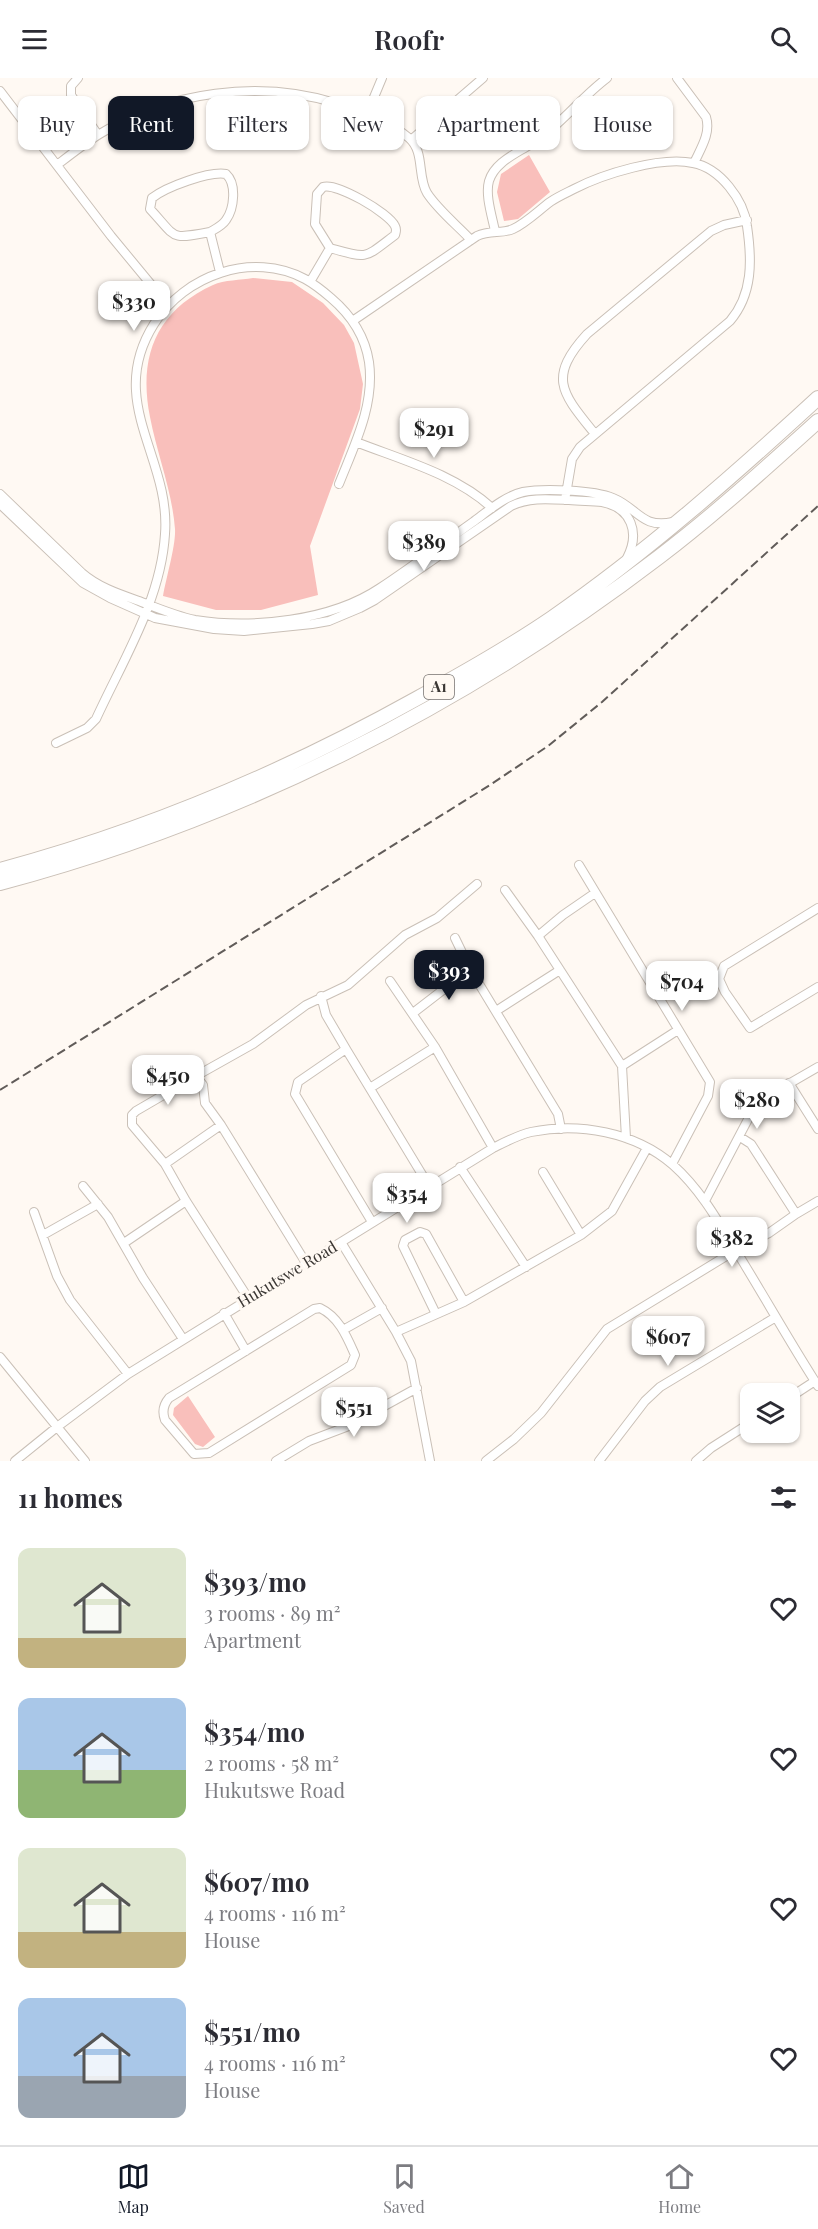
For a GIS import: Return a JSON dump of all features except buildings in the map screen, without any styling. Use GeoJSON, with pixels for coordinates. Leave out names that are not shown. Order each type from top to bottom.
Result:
{"type":"FeatureCollection","features":[{"type":"Feature","properties":{"kind":"highway","name":"A1"},"geometry":{"type":"LineString","coordinates":[[0,870],[41,859],[179,811],[249,782],[314,753],[478,665],[551,618],[624,565],[748,463],[818,398]]}},
{"type":"Feature","properties":{"kind":"highway","name":"A1"},"geometry":{"type":"LineString","coordinates":[[0,883],[80,860],[170,829],[247,798],[314,768],[440,703],[559,629],[659,557],[760,473],[818,421]]}},
{"type":"Feature","properties":{"kind":"street"},"geometry":{"type":"LineString","coordinates":[[78,78],[71,86],[70,95],[98,135]]}},
{"type":"Feature","properties":{"kind":"street"},"geometry":{"type":"LineString","coordinates":[[374,96],[382,78]]}},
{"type":"Feature","properties":{"kind":"street"},"geometry":{"type":"LineString","coordinates":[[411,140],[483,78]]}},
{"type":"Feature","properties":{"kind":"street"},"geometry":{"type":"LineString","coordinates":[[495,231],[488,183],[491,175],[502,163],[539,138],[607,78]]}},
{"type":"Feature","properties":{"kind":"street"},"geometry":{"type":"LineString","coordinates":[[677,78],[708,123],[707,132],[694,163]]}},
{"type":"Feature","properties":{"kind":"street"},"geometry":{"type":"LineString","coordinates":[[57,165],[98,135],[140,114],[201,95],[259,90],[321,99]]}},
{"type":"Feature","properties":{"kind":"street"},"geometry":{"type":"LineString","coordinates":[[0,92],[111,236],[168,305]]}},
{"type":"Feature","properties":{"kind":"street"},"geometry":{"type":"LineString","coordinates":[[404,136],[411,140],[418,152],[426,191],[471,240]]}},
{"type":"Feature","properties":{"kind":"street"},"geometry":{"type":"LineString","coordinates":[[354,320],[471,240],[487,232],[511,230],[552,200],[603,177],[626,169],[658,163],[694,163],[727,183],[747,220],[751,265],[744,297],[737,312],[730,321],[576,452],[572,459],[566,500]]}},
{"type":"Feature","properties":{"kind":"street"},"geometry":{"type":"LineString","coordinates":[[226,174],[234,189],[228,216],[224,223],[210,232],[182,238],[175,236],[150,209],[152,198],[180,184],[210,175],[226,174]]}},
{"type":"Feature","properties":{"kind":"street"},"geometry":{"type":"LineString","coordinates":[[334,186],[360,199],[394,224],[395,235],[368,255],[359,256],[330,248],[315,224],[317,194],[323,187],[334,186]]}},
{"type":"Feature","properties":{"kind":"street"},"geometry":{"type":"LineString","coordinates":[[595,434],[564,391],[564,370],[572,350],[587,334],[711,231],[724,225],[747,220]]}},
{"type":"Feature","properties":{"kind":"street"},"geometry":{"type":"LineString","coordinates":[[210,232],[220,272]]}},
{"type":"Feature","properties":{"kind":"street"},"geometry":{"type":"LineString","coordinates":[[310,282],[330,248]]}},
{"type":"Feature","properties":{"kind":"street"},"geometry":{"type":"LineString","coordinates":[[56,743],[87,728],[96,719],[149,605],[162,561],[165,516],[161,490],[136,405],[135,382],[145,339],[168,305],[188,288],[220,272],[261,268],[286,272],[310,282],[339,304],[354,320],[366,350],[370,379],[367,407],[339,484]]}},
{"type":"Feature","properties":{"kind":"street"},"geometry":{"type":"LineString","coordinates":[[356,442],[459,484],[492,508]]}},
{"type":"Feature","properties":{"kind":"street"},"geometry":{"type":"LineString","coordinates":[[0,494],[88,578],[124,596],[195,620],[242,623],[329,612],[379,589],[492,508],[520,492],[566,491],[605,495],[616,499],[640,517],[654,524],[681,520]]}},
{"type":"Feature","properties":{"kind":"street"},"geometry":{"type":"LineString","coordinates":[[0,504],[83,583],[110,598],[145,614],[198,627],[227,630],[283,628],[329,621],[375,600],[511,506],[526,500],[600,502],[618,509],[627,516],[633,529],[634,540],[624,565]]}},
{"type":"Feature","properties":{"kind":"street"},"geometry":{"type":"LineString","coordinates":[[579,865],[710,1082],[708,1096],[672,1164]]}},
{"type":"Feature","properties":{"kind":"street"},"geometry":{"type":"LineString","coordinates":[[248,1298],[165,1164],[132,1125],[132,1115],[158,1097],[253,1044],[306,1005],[348,985],[405,935],[437,918],[477,884]]}},
{"type":"Feature","properties":{"kind":"street"},"geometry":{"type":"LineString","coordinates":[[505,890],[538,936],[622,1066],[626,1138]]}},
{"type":"Feature","properties":{"kind":"street"},"geometry":{"type":"LineString","coordinates":[[538,936],[595,893]]}},
{"type":"Feature","properties":{"kind":"street"},"geometry":{"type":"LineString","coordinates":[[818,908],[724,966],[719,979],[725,992],[750,1028],[818,987]]}},
{"type":"Feature","properties":{"kind":"street"},"geometry":{"type":"LineString","coordinates":[[455,938],[470,969],[558,1114],[561,1129]]}},
{"type":"Feature","properties":{"kind":"street"},"geometry":{"type":"LineString","coordinates":[[413,1013],[470,969]]}},
{"type":"Feature","properties":{"kind":"street"},"geometry":{"type":"LineString","coordinates":[[496,1011],[560,970]]}},
{"type":"Feature","properties":{"kind":"street"},"geometry":{"type":"LineString","coordinates":[[390,981],[435,1047],[493,1148]]}},
{"type":"Feature","properties":{"kind":"street"},"geometry":{"type":"LineString","coordinates":[[321,996],[326,1015],[429,1186]]}},
{"type":"Feature","properties":{"kind":"street"},"geometry":{"type":"LineString","coordinates":[[622,1066],[678,1030]]}},
{"type":"Feature","properties":{"kind":"street"},"geometry":{"type":"LineString","coordinates":[[370,1088],[435,1047]]}},
{"type":"Feature","properties":{"kind":"street"},"geometry":{"type":"LineString","coordinates":[[346,1049],[298,1082],[295,1094],[372,1222]]}},
{"type":"Feature","properties":{"kind":"street"},"geometry":{"type":"LineString","coordinates":[[705,1201],[751,1112],[759,1101],[818,1067]]}},
{"type":"Feature","properties":{"kind":"street"},"geometry":{"type":"LineString","coordinates":[[196,1076],[203,1085],[205,1103],[306,1263]]}},
{"type":"Feature","properties":{"kind":"street"},"geometry":{"type":"LineString","coordinates":[[789,1083],[818,1129]]}},
{"type":"Feature","properties":{"kind":"street"},"geometry":{"type":"LineString","coordinates":[[165,1164],[221,1125]]}},
{"type":"Feature","properties":{"kind":"street","name":"Hukutswe Road"},"geometry":{"type":"LineString","coordinates":[[15,1461],[128,1374],[460,1167],[493,1148],[529,1132],[561,1129],[590,1130],[626,1138],[672,1164],[705,1201],[817,1383]]}},
{"type":"Feature","properties":{"kind":"street"},"geometry":{"type":"LineString","coordinates":[[740,1137],[751,1144],[796,1214]]}},
{"type":"Feature","properties":{"kind":"street"},"geometry":{"type":"LineString","coordinates":[[396,1332],[464,1302],[581,1235],[612,1211],[647,1148]]}},
{"type":"Feature","properties":{"kind":"street"},"geometry":{"type":"LineString","coordinates":[[460,1167],[526,1267]]}},
{"type":"Feature","properties":{"kind":"street"},"geometry":{"type":"LineString","coordinates":[[543,1172],[581,1235]]}},
{"type":"Feature","properties":{"kind":"street"},"geometry":{"type":"LineString","coordinates":[[83,1186],[108,1216],[183,1339]]}},
{"type":"Feature","properties":{"kind":"street"},"geometry":{"type":"LineString","coordinates":[[123,1243],[186,1201]]}},
{"type":"Feature","properties":{"kind":"street"},"geometry":{"type":"LineString","coordinates":[[486,1461],[542,1413],[607,1329],[769,1233],[818,1201]]}},
{"type":"Feature","properties":{"kind":"street"},"geometry":{"type":"LineString","coordinates":[[43,1235],[98,1204]]}},
{"type":"Feature","properties":{"kind":"street"},"geometry":{"type":"LineString","coordinates":[[34,1212],[57,1276],[70,1300],[128,1374]]}},
{"type":"Feature","properties":{"kind":"street"},"geometry":{"type":"LineString","coordinates":[[436,1314],[404,1248],[405,1239],[420,1232],[426,1234],[464,1302]]}},
{"type":"Feature","properties":{"kind":"street"},"geometry":{"type":"LineString","coordinates":[[341,1242],[396,1332],[413,1366],[430,1461]]}},
{"type":"Feature","properties":{"kind":"street"},"geometry":{"type":"LineString","coordinates":[[320,1308],[326,1311],[343,1330],[355,1355],[351,1365],[209,1453],[194,1454],[165,1420],[163,1408],[169,1398],[314,1309],[320,1308]]}},
{"type":"Feature","properties":{"kind":"street"},"geometry":{"type":"LineString","coordinates":[[343,1330],[382,1308]]}},
{"type":"Feature","properties":{"kind":"street"},"geometry":{"type":"LineString","coordinates":[[224,1313],[246,1351]]}},
{"type":"Feature","properties":{"kind":"street"},"geometry":{"type":"LineString","coordinates":[[599,1461],[645,1401],[660,1387],[776,1317]]}},
{"type":"Feature","properties":{"kind":"street"},"geometry":{"type":"LineString","coordinates":[[0,1357],[85,1461]]}},
{"type":"Feature","properties":{"kind":"street"},"geometry":{"type":"LineString","coordinates":[[800,1392],[817,1383]]}},
{"type":"Feature","properties":{"kind":"street"},"geometry":{"type":"LineString","coordinates":[[276,1461],[309,1441],[346,1427],[417,1388]]}},
{"type":"Feature","properties":{"kind":"street"},"geometry":{"type":"LineString","coordinates":[[696,1461],[711,1448],[740,1429]]}},
{"type":"Feature","properties":{"kind":"shaded area"},"geometry":{"type":"Polygon","coordinates":[[[529,155],[550,192],[518,219],[504,221],[497,192],[501,174],[529,155]]]}},
{"type":"Feature","properties":{"kind":"shaded area"},"geometry":{"type":"Polygon","coordinates":[[[253,278],[292,282],[323,303],[344,325],[354,343],[363,384],[360,409],[310,546],[318,595],[261,610],[216,610],[163,596],[175,529],[171,500],[150,417],[147,375],[156,338],[165,322],[177,308],[213,285],[253,278]]]}},
{"type":"Feature","properties":{"kind":"shaded area"},"geometry":{"type":"Polygon","coordinates":[[[188,1396],[215,1437],[203,1447],[195,1444],[173,1415],[174,1408],[188,1396]]]}},
{"type":"Feature","properties":{"kind":"railway"},"geometry":{"type":"LineString","coordinates":[[0,1090],[490,785],[548,746],[602,702],[818,506]]}}]}
